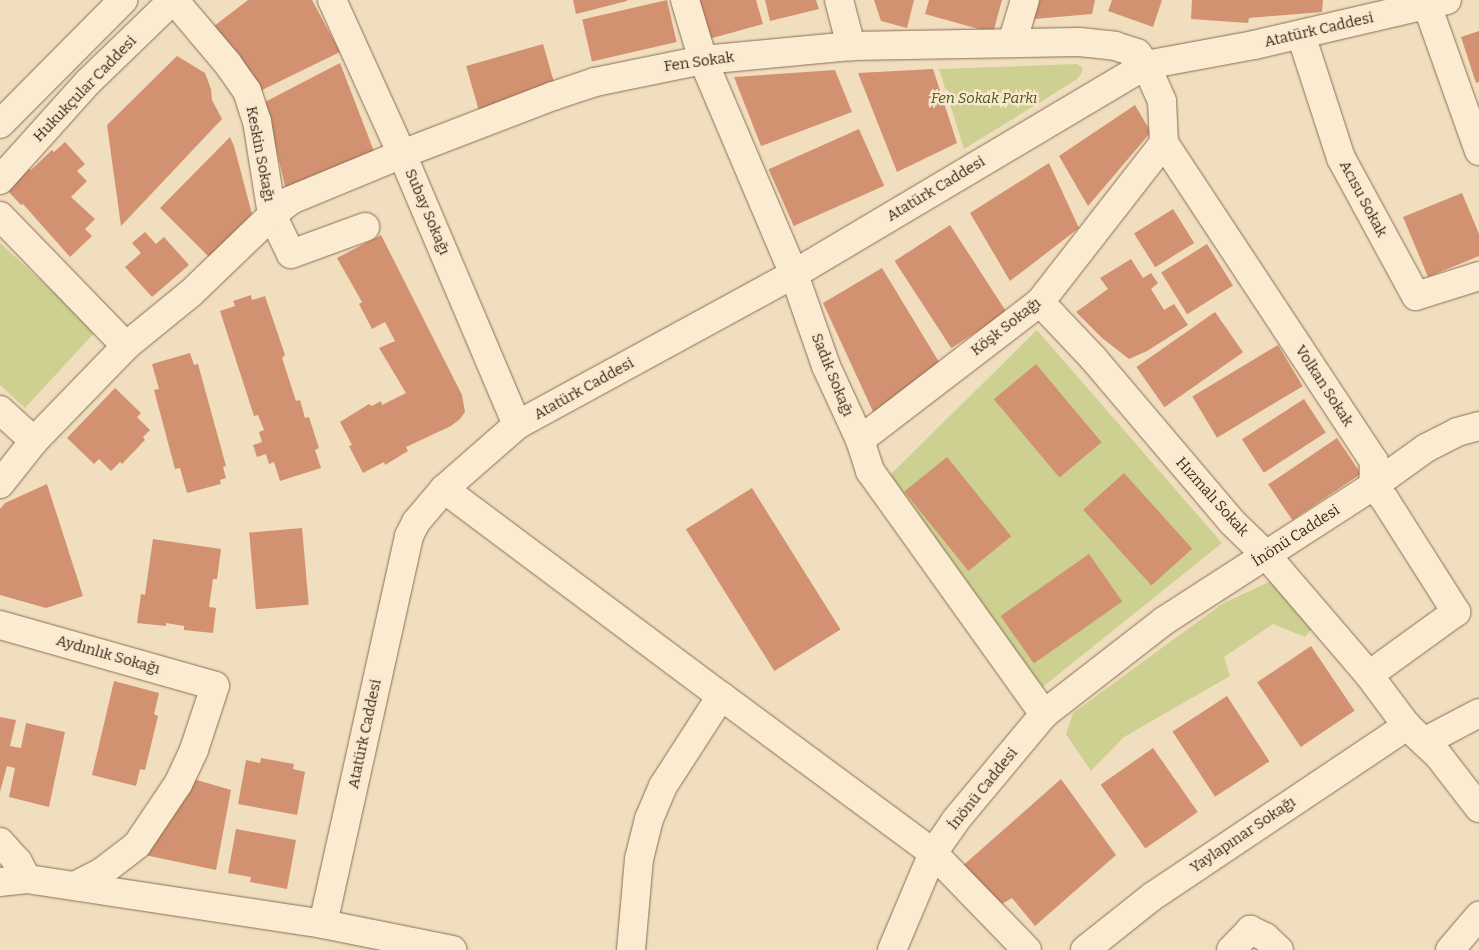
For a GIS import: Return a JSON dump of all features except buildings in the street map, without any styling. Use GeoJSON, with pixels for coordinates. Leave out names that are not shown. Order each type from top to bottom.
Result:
{"type":"FeatureCollection","features":[{"type":"Feature","properties":{"kind":"street"},"geometry":{"type":"LineString","coordinates":[[0,124],[123,0]]}},
{"type":"Feature","properties":{"kind":"street","name":"Hukukçular Caddesi"},"geometry":{"type":"LineString","coordinates":[[0,180],[88,82],[173,0]]}},
{"type":"Feature","properties":{"kind":"street","name":"Keskin Sokağı"},"geometry":{"type":"LineString","coordinates":[[173,0],[228,64],[247,91],[257,121],[272,215],[291,254],[365,227]]}},
{"type":"Feature","properties":{"kind":"street","name":"Subay Sokağı"},"geometry":{"type":"LineString","coordinates":[[332,0],[402,154],[517,426]]}},
{"type":"Feature","properties":{"kind":"street","name":"Sadık Sokağı"},"geometry":{"type":"LineString","coordinates":[[685,0],[703,60],[794,274],[826,366],[860,440],[870,471],[1044,714]]}},
{"type":"Feature","properties":{"kind":"street"},"geometry":{"type":"LineString","coordinates":[[839,0],[851,46]]}},
{"type":"Feature","properties":{"kind":"street"},"geometry":{"type":"LineString","coordinates":[[1012,43],[1025,0]]}},
{"type":"Feature","properties":{"kind":"street"},"geometry":{"type":"LineString","coordinates":[[1431,2],[1479,151]]}},
{"type":"Feature","properties":{"kind":"street","name":"Atatürk Caddesi"},"geometry":{"type":"LineString","coordinates":[[323,924],[409,536],[416,522],[444,489],[517,426],[794,274],[1146,65],[1301,35],[1431,2]]}},
{"type":"Feature","properties":{"kind":"street","name":"Acısu Sokak"},"geometry":{"type":"LineString","coordinates":[[1301,35],[1341,158],[1416,296],[1479,276]]}},
{"type":"Feature","properties":{"kind":"street","name":"Fen Sokak"},"geometry":{"type":"LineString","coordinates":[[0,484],[34,441],[126,346],[190,293],[272,215],[291,200],[402,154],[596,82],[703,60],[851,46],[1079,42],[1115,46],[1137,53],[1146,65]]}},
{"type":"Feature","properties":{"kind":"street"},"geometry":{"type":"LineString","coordinates":[[1146,65],[1162,101],[1164,143]]}},
{"type":"Feature","properties":{"kind":"street","name":"Köşk Sokağı"},"geometry":{"type":"LineString","coordinates":[[860,440],[1040,302],[1164,143]]}},
{"type":"Feature","properties":{"kind":"street","name":"Volkan Sokak"},"geometry":{"type":"LineString","coordinates":[[1164,143],[1374,461],[1372,486]]}},
{"type":"Feature","properties":{"kind":"street"},"geometry":{"type":"LineString","coordinates":[[0,216],[126,346]]}},
{"type":"Feature","properties":{"kind":"street","name":"Hızmalı Sokak"},"geometry":{"type":"LineString","coordinates":[[1040,302],[1093,358],[1232,522],[1267,556],[1369,675],[1415,734],[1438,754],[1479,808]]}},
{"type":"Feature","properties":{"kind":"street"},"geometry":{"type":"LineString","coordinates":[[0,410],[34,441]]}},
{"type":"Feature","properties":{"kind":"street","name":"İnönü Caddesi"},"geometry":{"type":"LineString","coordinates":[[892,950],[932,853],[955,821],[1044,714],[1164,621],[1267,556],[1426,448],[1457,432],[1479,426]]}},
{"type":"Feature","properties":{"kind":"street"},"geometry":{"type":"LineString","coordinates":[[1369,675],[1456,612],[1385,500],[1372,486]]}},
{"type":"Feature","properties":{"kind":"street"},"geometry":{"type":"LineString","coordinates":[[444,489],[932,853],[1027,950]]}},
{"type":"Feature","properties":{"kind":"street","name":"Aydınlık Sokağı"},"geometry":{"type":"LineString","coordinates":[[0,625],[215,686],[197,741],[178,784],[142,837],[122,858],[75,886]]}},
{"type":"Feature","properties":{"kind":"street"},"geometry":{"type":"LineString","coordinates":[[632,950],[639,859],[649,819],[663,786],[721,696]]}},
{"type":"Feature","properties":{"kind":"street","name":"Yaylapınar Sokağı"},"geometry":{"type":"LineString","coordinates":[[1085,950],[1161,891],[1415,734],[1479,713]]}},
{"type":"Feature","properties":{"kind":"street"},"geometry":{"type":"LineString","coordinates":[[0,842],[18,862],[27,879]]}},
{"type":"Feature","properties":{"kind":"street"},"geometry":{"type":"LineString","coordinates":[[0,882],[27,879],[75,886],[323,924],[452,950]]}},
{"type":"Feature","properties":{"kind":"street"},"geometry":{"type":"LineString","coordinates":[[1450,950],[1479,916]]}},
{"type":"Feature","properties":{"kind":"street"},"geometry":{"type":"LineString","coordinates":[[1231,950],[1250,930],[1265,937],[1279,950]]}},
{"type":"Feature","properties":{"kind":"green space","name":"Fen Sokak Parkı"},"geometry":{"type":"Polygon","coordinates":[[[1077,64],[1083,68],[1076,80],[964,149],[939,69],[1077,64]]]}},
{"type":"Feature","properties":{"kind":"green space"},"geometry":{"type":"Polygon","coordinates":[[[0,243],[96,331],[25,408],[0,385],[0,243]]]}},
{"type":"Feature","properties":{"kind":"green space"},"geometry":{"type":"Polygon","coordinates":[[[1037,330],[1222,543],[1039,690],[886,479],[1037,330]]]}},
{"type":"Feature","properties":{"kind":"green space"},"geometry":{"type":"Polygon","coordinates":[[[1273,580],[1314,626],[1305,637],[1273,624],[1224,657],[1230,676],[1124,737],[1091,771],[1066,734],[1073,713],[1222,604],[1273,580]]]}}]}
